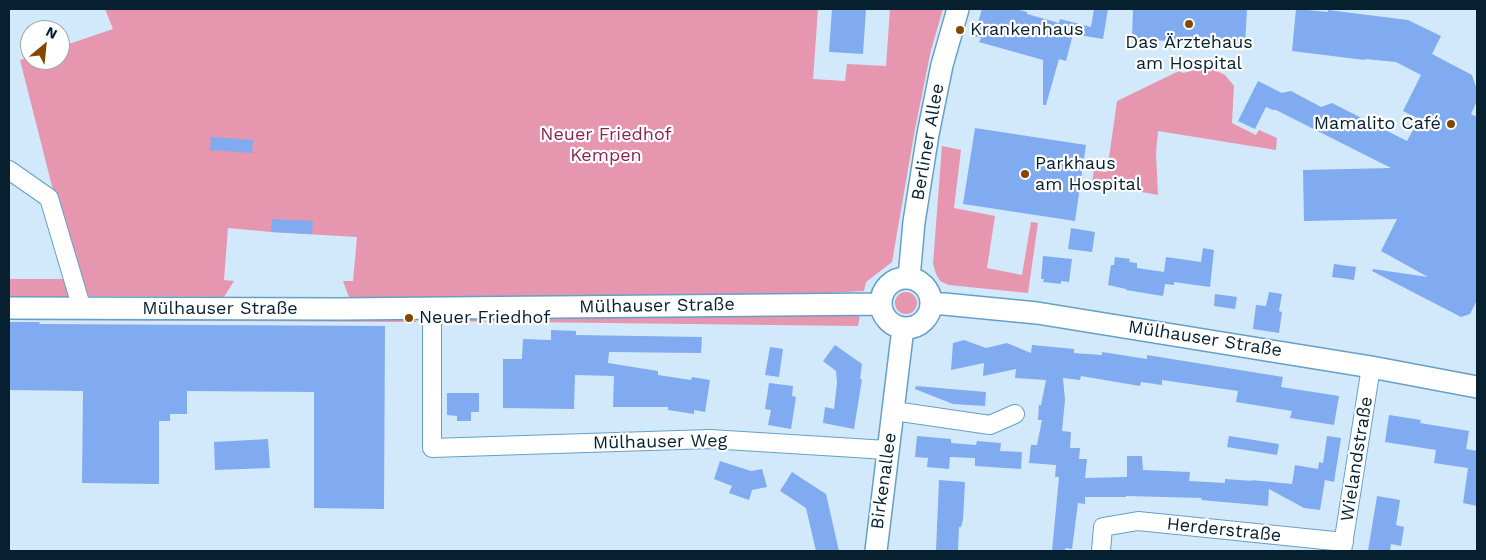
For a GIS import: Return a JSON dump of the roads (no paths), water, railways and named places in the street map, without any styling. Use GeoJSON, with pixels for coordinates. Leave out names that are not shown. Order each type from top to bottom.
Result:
{"type":"FeatureCollection","features":[{"type":"Feature","properties":{"kind":"street","name":"Berliner Allee"},"geometry":{"type":"LineString","coordinates":[[909,278],[914,222],[928,134],[942,65],[958,9]]}},
{"type":"Feature","properties":{"kind":"street"},"geometry":{"type":"LineString","coordinates":[[9,170],[49,198],[82,309]]}},
{"type":"Feature","properties":{"kind":"street"},"geometry":{"type":"LineString","coordinates":[[909,278],[923,284],[928,290],[932,304],[930,312],[919,325],[903,328],[894,325],[888,320],[883,313],[881,304],[882,297],[889,284],[895,280],[909,278]]}},
{"type":"Feature","properties":{"kind":"street","name":"Mülhauser Straße"},"geometry":{"type":"LineString","coordinates":[[9,308],[432,308],[881,304]]}},
{"type":"Feature","properties":{"kind":"street","name":"Mülhauser Straße"},"geometry":{"type":"LineString","coordinates":[[932,304],[1037,313],[1477,386]]}},
{"type":"Feature","properties":{"kind":"street","name":"Mülhauser Weg"},"geometry":{"type":"LineString","coordinates":[[432,308],[432,448],[710,439],[887,450]]}},
{"type":"Feature","properties":{"kind":"street","name":"Birkenallee"},"geometry":{"type":"LineString","coordinates":[[876,551],[903,328]]}},
{"type":"Feature","properties":{"kind":"street","name":"Wielandstraße"},"geometry":{"type":"LineString","coordinates":[[1343,546],[1371,367]]}},
{"type":"Feature","properties":{"kind":"street","name":"Birkenallee"},"geometry":{"type":"LineString","coordinates":[[894,411],[990,424],[1015,414]]}},
{"type":"Feature","properties":{"kind":"street","name":"Herderstraße"},"geometry":{"type":"LineString","coordinates":[[1101,551],[1103,527],[1138,521],[1343,546]]}},
{"type":"Feature","properties":{"kind":"place","name":"Das Ärztehaus am Hospital"},"geometry":{"type":"Point","coordinates":[1189,24]}},
{"type":"Feature","properties":{"kind":"place","name":"Krankenhaus"},"geometry":{"type":"Point","coordinates":[960,30]}},
{"type":"Feature","properties":{"kind":"place","name":"Mamalito Café"},"geometry":{"type":"Point","coordinates":[1451,124]}},
{"type":"Feature","properties":{"kind":"place","name":"Parkhaus am Hospital"},"geometry":{"type":"Point","coordinates":[1025,174]}},
{"type":"Feature","properties":{"kind":"place","name":"Neuer Friedhof"},"geometry":{"type":"Point","coordinates":[409,318]}},
{"type":"Feature","properties":{"kind":"park label","name":"Neuer Friedhof Kempen"},"geometry":{"type":"Point","coordinates":[606,145]}}]}
